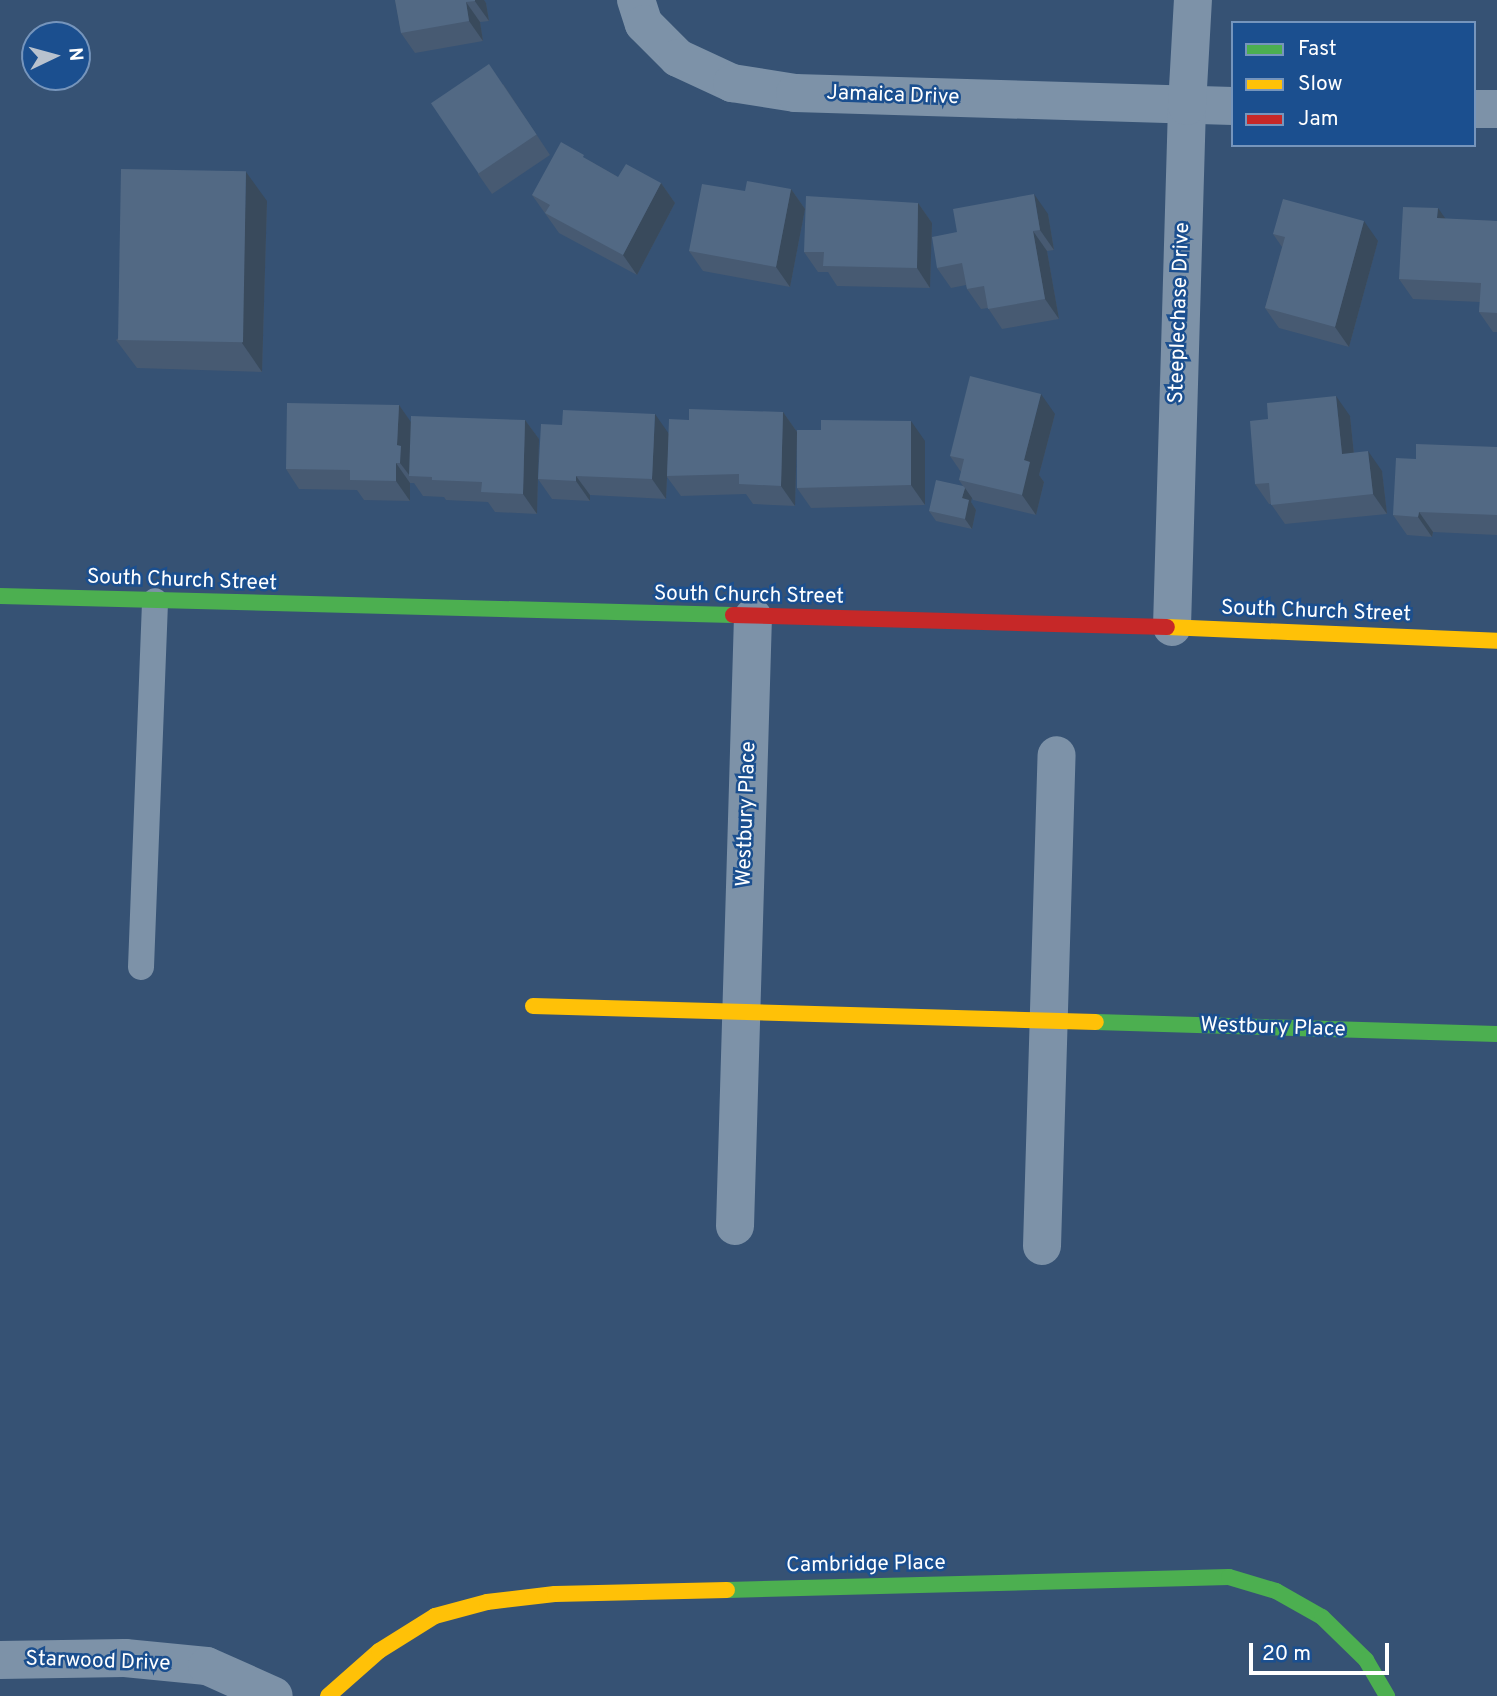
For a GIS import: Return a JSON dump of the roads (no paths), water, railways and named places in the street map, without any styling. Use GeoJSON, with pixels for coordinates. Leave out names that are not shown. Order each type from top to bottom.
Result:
{"type":"FeatureCollection","features":[{"type":"Feature","properties":{"kind":"street","name":"Jamaica Drive"},"geometry":{"type":"LineString","coordinates":[[636,0],[643,24],[678,58],[732,83],[795,93],[1231,106]]}},
{"type":"Feature","properties":{"kind":"street","name":"Steeplechase Drive"},"geometry":{"type":"LineString","coordinates":[[1172,627],[1187,106],[1193,0]]}},
{"type":"Feature","properties":{"kind":"street"},"geometry":{"type":"LineString","coordinates":[[1476,109],[1497,109]]}},
{"type":"Feature","properties":{"kind":"street","name":"South Church Street"},"geometry":{"type":"LineString","coordinates":[[0,596],[1172,627],[1497,641]]}},
{"type":"Feature","properties":{"kind":"street","name":"Westbury Place"},"geometry":{"type":"LineString","coordinates":[[735,1226],[753,617]]}},
{"type":"Feature","properties":{"kind":"street"},"geometry":{"type":"LineString","coordinates":[[1042,1246],[1057,755]]}},
{"type":"Feature","properties":{"kind":"street","name":"Westbury Place"},"geometry":{"type":"LineString","coordinates":[[533,1006],[1497,1034]]}},
{"type":"Feature","properties":{"kind":"street","name":"Cambridge Place"},"geometry":{"type":"LineString","coordinates":[[328,1696],[379,1651],[435,1616],[487,1602],[555,1594],[1229,1577],[1276,1591],[1322,1616],[1366,1660],[1387,1696]]}},
{"type":"Feature","properties":{"kind":"street","name":"Starwood Drive"},"geometry":{"type":"LineString","coordinates":[[0,1660],[125,1658],[207,1667],[274,1696]]}},
{"type":"Feature","properties":{"kind":"lane"},"geometry":{"type":"LineString","coordinates":[[141,967],[155,601]]}}]}
